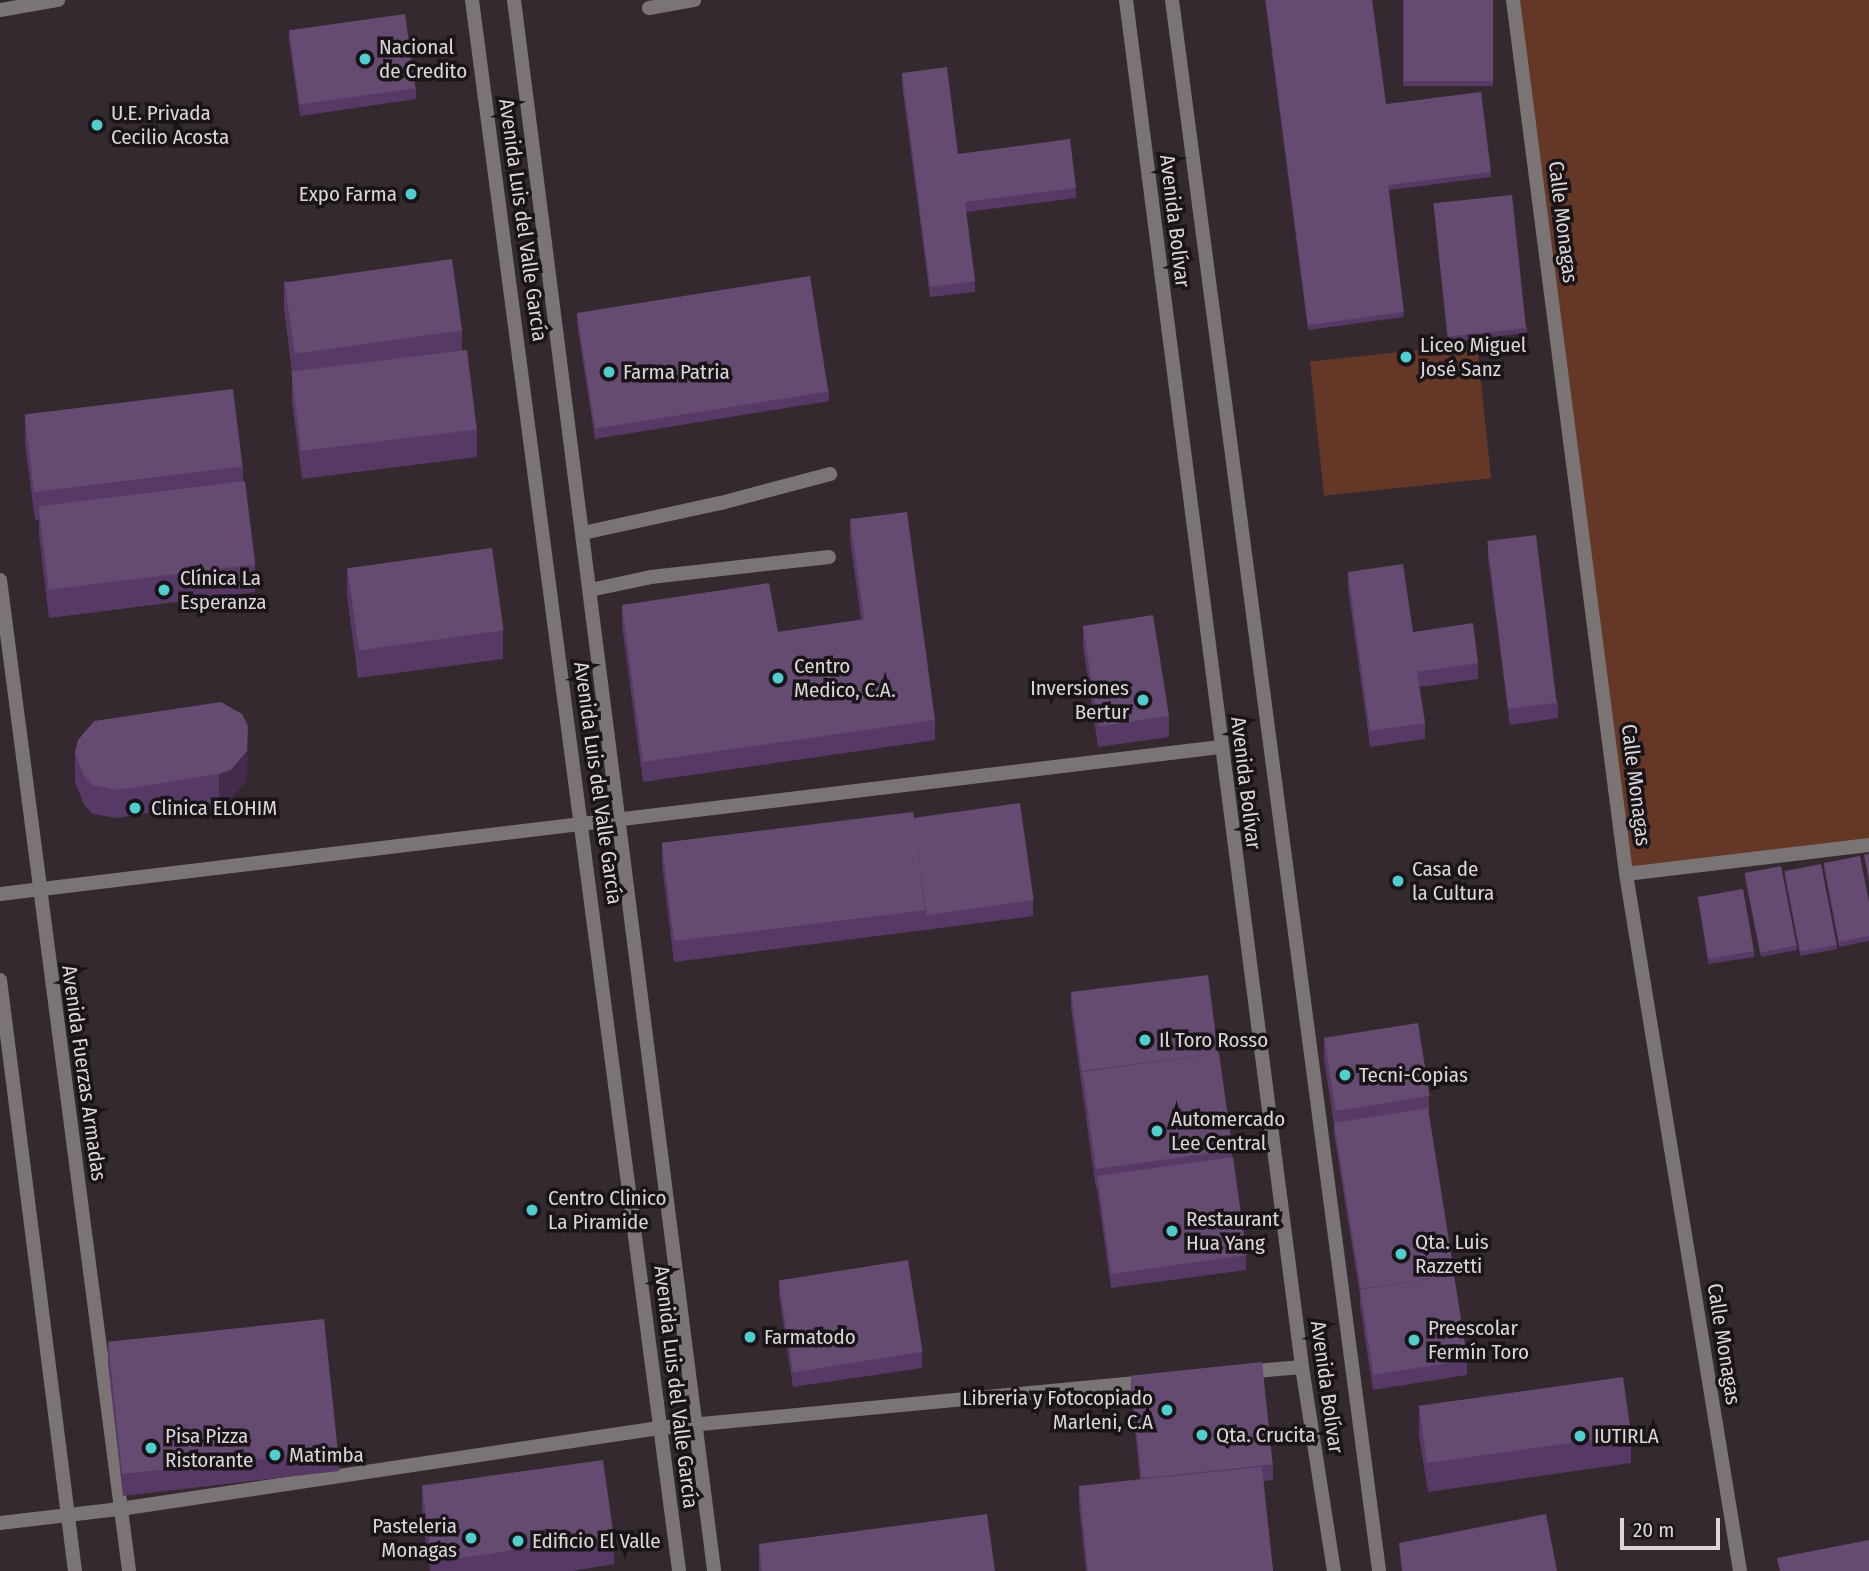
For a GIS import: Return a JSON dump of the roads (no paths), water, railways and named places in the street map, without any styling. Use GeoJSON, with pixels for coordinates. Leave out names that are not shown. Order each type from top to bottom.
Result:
{"type":"FeatureCollection","features":[{"type":"Feature","properties":{"kind":"street"},"geometry":{"type":"LineString","coordinates":[[0,10],[58,0]]}},
{"type":"Feature","properties":{"kind":"street","name":"Avenida Luis del Valle García"},"geometry":{"type":"LineString","coordinates":[[472,0],[583,824],[679,1571]]}},
{"type":"Feature","properties":{"kind":"street","name":"Avenida Luis del Valle García"},"geometry":{"type":"LineString","coordinates":[[514,0],[714,1571]]}},
{"type":"Feature","properties":{"kind":"street"},"geometry":{"type":"LineString","coordinates":[[649,8],[694,0]]}},
{"type":"Feature","properties":{"kind":"street","name":"Avenida Bolívar"},"geometry":{"type":"LineString","coordinates":[[1126,0],[1220,747],[1302,1367],[1334,1571]]}},
{"type":"Feature","properties":{"kind":"street","name":"Avenida Bolívar"},"geometry":{"type":"LineString","coordinates":[[1172,0],[1379,1571]]}},
{"type":"Feature","properties":{"kind":"street","name":"Calle Monagas"},"geometry":{"type":"LineString","coordinates":[[1513,0],[1626,874],[1740,1571]]}},
{"type":"Feature","properties":{"kind":"street"},"geometry":{"type":"LineString","coordinates":[[583,533],[721,503],[830,474]]}},
{"type":"Feature","properties":{"kind":"street"},"geometry":{"type":"LineString","coordinates":[[590,590],[651,577],[829,557]]}},
{"type":"Feature","properties":{"kind":"street","name":"Avenida Fuerzas Armadas"},"geometry":{"type":"LineString","coordinates":[[0,580],[38,890],[129,1571]]}},
{"type":"Feature","properties":{"kind":"street"},"geometry":{"type":"LineString","coordinates":[[0,894],[1220,747]]}},
{"type":"Feature","properties":{"kind":"street"},"geometry":{"type":"LineString","coordinates":[[1626,874],[1869,845]]}},
{"type":"Feature","properties":{"kind":"street"},"geometry":{"type":"LineString","coordinates":[[0,980],[75,1571]]}},
{"type":"Feature","properties":{"kind":"street"},"geometry":{"type":"LineString","coordinates":[[1233,1374],[1302,1367]]}},
{"type":"Feature","properties":{"kind":"street"},"geometry":{"type":"LineString","coordinates":[[0,1523],[120,1509],[659,1428],[1164,1380]]}},
{"type":"Feature","properties":{"kind":"place","name":"Nacional de Credito"},"geometry":{"type":"Point","coordinates":[365,59]}},
{"type":"Feature","properties":{"kind":"place","name":"U.E. Privada Cecilio Acosta"},"geometry":{"type":"Point","coordinates":[97,125]}},
{"type":"Feature","properties":{"kind":"place","name":"Expo Farma"},"geometry":{"type":"Point","coordinates":[411,194]}},
{"type":"Feature","properties":{"kind":"place","name":"Liceo Miguel José Sanz"},"geometry":{"type":"Point","coordinates":[1406,357]}},
{"type":"Feature","properties":{"kind":"place","name":"Farma Patria"},"geometry":{"type":"Point","coordinates":[609,372]}},
{"type":"Feature","properties":{"kind":"place","name":"Clínica La Esperanza"},"geometry":{"type":"Point","coordinates":[164,590]}},
{"type":"Feature","properties":{"kind":"place","name":"Centro Medico, C.A."},"geometry":{"type":"Point","coordinates":[778,678]}},
{"type":"Feature","properties":{"kind":"place","name":"Inversiones Bertur"},"geometry":{"type":"Point","coordinates":[1143,700]}},
{"type":"Feature","properties":{"kind":"place","name":"Clinica ELOHIM"},"geometry":{"type":"Point","coordinates":[135,808]}},
{"type":"Feature","properties":{"kind":"place","name":"Casa de la Cultura"},"geometry":{"type":"Point","coordinates":[1398,881]}},
{"type":"Feature","properties":{"kind":"place","name":"Il Toro Rosso"},"geometry":{"type":"Point","coordinates":[1145,1040]}},
{"type":"Feature","properties":{"kind":"place","name":"Tecni-Copias"},"geometry":{"type":"Point","coordinates":[1345,1075]}},
{"type":"Feature","properties":{"kind":"place","name":"Automercado Lee Central"},"geometry":{"type":"Point","coordinates":[1157,1131]}},
{"type":"Feature","properties":{"kind":"place","name":"Centro Clinico La Piramide"},"geometry":{"type":"Point","coordinates":[532,1210]}},
{"type":"Feature","properties":{"kind":"place","name":"Restaurant Hua Yang"},"geometry":{"type":"Point","coordinates":[1172,1231]}},
{"type":"Feature","properties":{"kind":"place","name":"Qta. Luis Razzetti"},"geometry":{"type":"Point","coordinates":[1401,1254]}},
{"type":"Feature","properties":{"kind":"place","name":"Farmatodo"},"geometry":{"type":"Point","coordinates":[750,1337]}},
{"type":"Feature","properties":{"kind":"place","name":"Preescolar Fermín Toro"},"geometry":{"type":"Point","coordinates":[1414,1340]}},
{"type":"Feature","properties":{"kind":"place","name":"Libreria y Fotocopiado Marleni, C.A"},"geometry":{"type":"Point","coordinates":[1167,1410]}},
{"type":"Feature","properties":{"kind":"place","name":"Qta. Crucita"},"geometry":{"type":"Point","coordinates":[1202,1435]}},
{"type":"Feature","properties":{"kind":"place","name":"IUTIRLA"},"geometry":{"type":"Point","coordinates":[1580,1436]}},
{"type":"Feature","properties":{"kind":"place","name":"Pisa Pizza Ristorante"},"geometry":{"type":"Point","coordinates":[151,1448]}},
{"type":"Feature","properties":{"kind":"place","name":"Matimba"},"geometry":{"type":"Point","coordinates":[275,1455]}},
{"type":"Feature","properties":{"kind":"place","name":"Pasteleria Monagas"},"geometry":{"type":"Point","coordinates":[471,1538]}},
{"type":"Feature","properties":{"kind":"place","name":"Edificio El Valle"},"geometry":{"type":"Point","coordinates":[518,1541]}}]}
